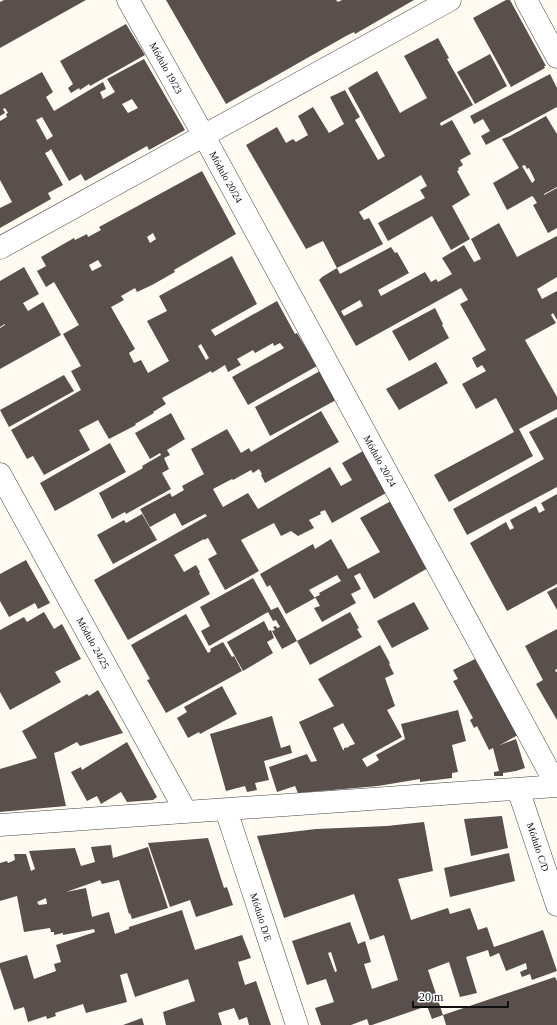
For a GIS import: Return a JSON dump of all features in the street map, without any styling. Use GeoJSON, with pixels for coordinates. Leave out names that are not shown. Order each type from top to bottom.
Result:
{"type":"FeatureCollection","features":[{"type":"Feature","properties":{"kind":"street","name":"Módulo 19/23"},"geometry":{"type":"LineString","coordinates":[[128,0],[204,136]]}},
{"type":"Feature","properties":{"kind":"street"},"geometry":{"type":"LineString","coordinates":[[0,248],[450,0]]}},
{"type":"Feature","properties":{"kind":"street"},"geometry":{"type":"LineString","coordinates":[[526,0],[557,57]]}},
{"type":"Feature","properties":{"kind":"street","name":"Módulo 20/24"},"geometry":{"type":"LineString","coordinates":[[204,136],[557,786]]}},
{"type":"Feature","properties":{"kind":"street","name":"Módulo 24/25"},"geometry":{"type":"LineString","coordinates":[[0,474],[186,812]]}},
{"type":"Feature","properties":{"kind":"street"},"geometry":{"type":"LineString","coordinates":[[0,826],[557,786]]}},
{"type":"Feature","properties":{"kind":"street","name":"Módulo C/D"},"geometry":{"type":"LineString","coordinates":[[518,789],[557,904]]}},
{"type":"Feature","properties":{"kind":"street","name":"Módulo D/E"},"geometry":{"type":"LineString","coordinates":[[226,810],[297,1025]]}},
{"type":"Feature","properties":{"kind":"building"},"geometry":{"type":"Polygon","coordinates":[[[4,0],[86,0],[0,48],[0,2],[4,0]]]}},
{"type":"Feature","properties":{"kind":"building"},"geometry":{"type":"Polygon","coordinates":[[[166,0],[336,0],[338,2],[342,0],[414,0],[355,34],[354,32],[346,36],[226,104],[166,0]]]}},
{"type":"Feature","properties":{"kind":"building"},"geometry":{"type":"Polygon","coordinates":[[[506,0],[510,0],[546,66],[544,66],[545,68],[511,87],[473,18],[506,0]]]}},
{"type":"Feature","properties":{"kind":"building"},"geometry":{"type":"Polygon","coordinates":[[[126,24],[145,55],[90,86],[89,84],[80,90],[79,88],[71,93],[68,88],[73,84],[60,61],[126,24]]]}},
{"type":"Feature","properties":{"kind":"building"},"geometry":{"type":"Polygon","coordinates":[[[438,38],[449,58],[447,59],[473,105],[440,123],[441,126],[452,120],[471,154],[460,160],[463,165],[458,168],[459,170],[457,171],[470,195],[452,206],[470,239],[451,250],[432,216],[388,241],[378,223],[425,198],[420,190],[427,186],[421,175],[359,212],[364,220],[369,218],[383,244],[337,268],[323,241],[306,249],[246,145],[277,127],[286,143],[293,139],[296,142],[308,135],[298,116],[313,107],[329,133],[344,124],[330,97],[345,90],[360,117],[355,120],[378,160],[385,156],[348,88],[377,71],[400,113],[427,98],[404,56],[438,38]]]}},
{"type":"Feature","properties":{"kind":"building"},"geometry":{"type":"Polygon","coordinates":[[[490,54],[507,86],[475,104],[457,72],[490,54]]]}},
{"type":"Feature","properties":{"kind":"building"},"geometry":{"type":"Polygon","coordinates":[[[144,59],[185,130],[149,150],[147,146],[85,181],[81,174],[69,181],[51,149],[45,153],[63,185],[48,193],[51,199],[0,228],[0,208],[12,202],[0,180],[0,121],[7,117],[6,114],[8,113],[5,108],[3,109],[5,113],[0,116],[0,95],[42,72],[53,92],[46,97],[54,111],[103,82],[106,89],[100,92],[103,99],[115,92],[107,79],[144,59]],[[132,99],[122,104],[128,113],[138,108],[132,99]],[[42,117],[36,120],[47,140],[53,136],[42,117]]]}},
{"type":"Feature","properties":{"kind":"building"},"geometry":{"type":"Polygon","coordinates":[[[550,74],[557,88],[557,107],[486,145],[481,136],[490,131],[483,119],[474,124],[470,116],[550,74]]]}},
{"type":"Feature","properties":{"kind":"building"},"geometry":{"type":"Polygon","coordinates":[[[546,116],[557,134],[557,187],[544,195],[557,188],[557,228],[548,233],[533,205],[537,203],[532,196],[507,210],[493,183],[519,168],[502,139],[546,116]],[[525,165],[522,166],[532,183],[535,180],[529,168],[527,169],[525,165]]]}},
{"type":"Feature","properties":{"kind":"building"},"geometry":{"type":"Polygon","coordinates":[[[202,171],[236,234],[174,270],[175,272],[152,285],[137,292],[135,288],[121,296],[124,300],[111,307],[135,349],[129,353],[134,363],[141,360],[148,373],[169,361],[147,321],[167,311],[159,296],[232,256],[257,304],[211,330],[215,336],[277,301],[295,334],[297,333],[317,366],[248,405],[232,377],[284,348],[280,343],[274,346],[273,343],[255,353],[253,350],[237,359],[241,365],[228,372],[225,365],[162,398],[166,404],[135,424],[136,425],[109,439],[98,420],[79,430],[90,450],[44,475],[33,456],[27,459],[11,430],[81,390],[71,371],[81,366],[63,334],[79,325],[54,282],[46,287],[37,271],[46,266],[41,257],[74,238],[75,240],[87,234],[88,237],[101,230],[99,227],[202,171]],[[153,233],[147,237],[150,243],[156,239],[153,233]],[[98,260],[89,265],[92,271],[102,266],[98,260]],[[201,344],[198,346],[206,360],[209,358],[201,344]]]}},
{"type":"Feature","properties":{"kind":"building"},"geometry":{"type":"Polygon","coordinates":[[[499,223],[517,257],[557,236],[557,277],[537,289],[542,299],[557,291],[557,320],[553,313],[551,315],[556,323],[525,340],[557,397],[557,409],[519,429],[533,456],[449,502],[434,475],[514,432],[496,398],[476,409],[462,384],[486,371],[482,365],[477,368],[472,358],[486,350],[460,304],[468,300],[461,288],[356,346],[319,280],[337,268],[340,274],[391,247],[395,253],[397,252],[409,273],[378,290],[381,296],[425,272],[431,282],[436,279],[438,282],[452,274],[442,258],[464,245],[474,262],[481,259],[471,239],[499,223]],[[360,300],[341,311],[344,316],[363,306],[360,300]]]}},
{"type":"Feature","properties":{"kind":"building"},"geometry":{"type":"Polygon","coordinates":[[[24,267],[39,294],[23,303],[28,311],[43,302],[61,335],[0,369],[0,328],[5,324],[0,327],[0,281],[24,267]]]}},
{"type":"Feature","properties":{"kind":"building"},"geometry":{"type":"Polygon","coordinates":[[[435,308],[449,338],[409,361],[392,331],[435,308]]]}},
{"type":"Feature","properties":{"kind":"building"},"geometry":{"type":"Polygon","coordinates":[[[436,362],[448,383],[399,410],[386,389],[436,362]]]}},
{"type":"Feature","properties":{"kind":"building"},"geometry":{"type":"Polygon","coordinates":[[[320,371],[336,400],[270,436],[255,407],[320,371]]]}},
{"type":"Feature","properties":{"kind":"building"},"geometry":{"type":"Polygon","coordinates":[[[64,375],[74,391],[9,427],[0,410],[64,375]]]}},
{"type":"Feature","properties":{"kind":"building"},"geometry":{"type":"Polygon","coordinates":[[[321,411],[339,442],[265,483],[259,469],[253,473],[251,470],[213,489],[223,507],[248,493],[258,509],[330,467],[341,486],[352,480],[342,463],[363,451],[386,493],[332,523],[325,510],[320,512],[321,514],[309,520],[314,528],[298,536],[291,531],[281,536],[274,523],[241,540],[259,571],[225,590],[208,559],[217,554],[208,538],[174,555],[184,572],[196,565],[210,594],[128,640],[94,580],[207,516],[205,514],[182,526],[175,513],[150,527],[140,509],[170,493],[172,497],[184,490],[182,486],[204,474],[191,449],[227,429],[241,453],[249,448],[251,452],[321,411]]]}},
{"type":"Feature","properties":{"kind":"building"},"geometry":{"type":"Polygon","coordinates":[[[171,413],[185,439],[167,450],[170,455],[164,458],[169,469],[162,473],[171,489],[126,514],[125,512],[112,519],[99,493],[143,468],[142,466],[161,455],[160,453],[150,459],[135,433],[171,413]]]}},
{"type":"Feature","properties":{"kind":"building"},"geometry":{"type":"Polygon","coordinates":[[[557,417],[557,487],[467,535],[453,509],[544,459],[529,432],[557,417]]]}},
{"type":"Feature","properties":{"kind":"building"},"geometry":{"type":"Polygon","coordinates":[[[110,443],[126,472],[55,511],[40,483],[110,443]]]}},
{"type":"Feature","properties":{"kind":"building"},"geometry":{"type":"Polygon","coordinates":[[[557,494],[557,584],[507,611],[470,543],[506,522],[510,530],[514,528],[510,520],[536,506],[539,513],[545,510],[541,503],[557,494]]]}},
{"type":"Feature","properties":{"kind":"building"},"geometry":{"type":"Polygon","coordinates":[[[391,501],[428,568],[374,599],[360,573],[354,576],[361,589],[351,594],[356,603],[322,622],[314,608],[320,606],[315,597],[320,595],[319,593],[341,581],[337,575],[309,590],[315,598],[286,614],[270,585],[267,587],[260,574],[313,544],[315,549],[331,539],[348,569],[380,552],[360,518],[391,501]]]}},
{"type":"Feature","properties":{"kind":"building"},"geometry":{"type":"Polygon","coordinates":[[[142,514],[157,540],[113,564],[97,535],[124,520],[126,523],[142,514]]]}},
{"type":"Feature","properties":{"kind":"building"},"geometry":{"type":"Polygon","coordinates":[[[26,560],[50,603],[38,609],[35,603],[9,617],[0,601],[0,574],[26,560]]]}},
{"type":"Feature","properties":{"kind":"building"},"geometry":{"type":"Polygon","coordinates":[[[253,578],[271,610],[278,607],[297,641],[282,649],[272,631],[275,630],[273,627],[280,627],[276,620],[273,621],[268,612],[209,646],[201,631],[210,626],[200,607],[253,578]]]}},
{"type":"Feature","properties":{"kind":"building"},"geometry":{"type":"Polygon","coordinates":[[[557,587],[557,610],[547,592],[557,587]]]}},
{"type":"Feature","properties":{"kind":"building"},"geometry":{"type":"Polygon","coordinates":[[[414,602],[429,629],[392,648],[377,621],[414,602]]]}},
{"type":"Feature","properties":{"kind":"building"},"geometry":{"type":"Polygon","coordinates":[[[44,612],[54,629],[62,624],[81,659],[55,672],[61,682],[10,710],[0,692],[0,630],[24,617],[27,622],[44,612]]]}},
{"type":"Feature","properties":{"kind":"building"},"geometry":{"type":"Polygon","coordinates":[[[350,612],[362,637],[310,665],[297,641],[350,612]]]}},
{"type":"Feature","properties":{"kind":"building"},"geometry":{"type":"Polygon","coordinates":[[[186,614],[208,653],[211,651],[210,649],[223,642],[232,657],[234,656],[242,671],[166,713],[147,680],[150,679],[131,645],[186,614]]]}},
{"type":"Feature","properties":{"kind":"building"},"geometry":{"type":"Polygon","coordinates":[[[264,621],[269,631],[271,630],[274,638],[267,642],[273,653],[243,671],[227,642],[264,621]]]}},
{"type":"Feature","properties":{"kind":"building"},"geometry":{"type":"Polygon","coordinates":[[[557,629],[557,669],[555,670],[557,672],[557,720],[536,684],[543,680],[525,646],[557,629]]]}},
{"type":"Feature","properties":{"kind":"building"},"geometry":{"type":"Polygon","coordinates":[[[380,645],[394,674],[385,678],[395,706],[387,710],[402,737],[362,759],[367,767],[379,760],[376,755],[405,739],[401,724],[458,710],[466,741],[452,745],[458,772],[452,773],[452,778],[420,782],[420,779],[378,786],[298,793],[295,786],[277,792],[269,767],[307,754],[311,762],[317,761],[299,722],[334,706],[318,679],[380,645]],[[343,723],[333,728],[343,750],[344,748],[355,744],[343,723]]]}},
{"type":"Feature","properties":{"kind":"building"},"geometry":{"type":"Polygon","coordinates":[[[475,659],[480,668],[482,667],[518,735],[500,745],[516,739],[525,768],[503,773],[503,776],[494,776],[494,772],[499,771],[493,748],[489,750],[477,726],[474,728],[470,720],[473,718],[453,681],[458,679],[453,670],[475,659]]]}},
{"type":"Feature","properties":{"kind":"building"},"geometry":{"type":"Polygon","coordinates":[[[222,686],[237,714],[200,734],[199,732],[188,738],[177,718],[187,712],[184,707],[222,686]]]}},
{"type":"Feature","properties":{"kind":"building"},"geometry":{"type":"Polygon","coordinates":[[[98,690],[123,733],[80,746],[77,742],[54,753],[66,806],[0,812],[0,769],[37,758],[22,731],[87,694],[89,696],[98,690]]]}},
{"type":"Feature","properties":{"kind":"building"},"geometry":{"type":"Polygon","coordinates":[[[272,716],[281,748],[290,745],[292,753],[264,761],[269,780],[255,783],[257,790],[247,792],[245,786],[226,791],[210,734],[272,716]]]}},
{"type":"Feature","properties":{"kind":"building"},"geometry":{"type":"Polygon","coordinates":[[[127,742],[157,797],[153,800],[127,802],[121,792],[101,804],[97,796],[87,801],[71,772],[81,767],[82,770],[127,742]]]}},
{"type":"Feature","properties":{"kind":"building"},"geometry":{"type":"Polygon","coordinates":[[[502,816],[508,848],[471,856],[464,819],[502,816]]]}},
{"type":"Feature","properties":{"kind":"building"},"geometry":{"type":"Polygon","coordinates":[[[424,822],[433,871],[398,879],[411,920],[448,908],[450,914],[470,908],[478,930],[487,927],[494,947],[543,930],[557,971],[532,980],[530,974],[522,977],[520,972],[527,969],[526,963],[506,971],[499,953],[490,957],[488,950],[466,957],[477,993],[460,997],[449,962],[428,970],[443,1015],[432,1019],[427,1006],[372,1025],[369,1025],[367,1019],[351,1025],[321,1025],[315,1008],[334,1002],[326,979],[307,985],[292,941],[350,922],[358,944],[365,941],[371,962],[364,964],[372,989],[398,980],[384,935],[370,940],[354,894],[284,918],[257,836],[316,829],[387,826],[424,822]],[[331,952],[328,953],[335,972],[337,971],[331,952]]]}},
{"type":"Feature","properties":{"kind":"building"},"geometry":{"type":"Polygon","coordinates":[[[208,838],[224,888],[227,887],[233,905],[196,917],[190,900],[170,907],[148,843],[208,838]]]}},
{"type":"Feature","properties":{"kind":"building"},"geometry":{"type":"Polygon","coordinates":[[[111,845],[113,858],[148,847],[168,908],[132,919],[130,913],[129,914],[119,880],[102,884],[100,880],[66,892],[86,888],[92,917],[109,912],[115,934],[129,929],[129,927],[182,910],[195,950],[242,935],[251,958],[238,962],[245,985],[256,981],[271,1025],[249,1025],[247,1017],[239,1020],[234,1008],[218,1013],[222,1025],[166,1025],[163,1012],[195,1001],[188,979],[135,997],[127,973],[120,975],[127,1002],[86,1013],[83,1004],[55,1013],[56,1016],[47,1019],[46,1016],[28,1022],[24,1007],[14,1010],[0,968],[0,963],[27,955],[34,979],[56,971],[54,964],[61,962],[56,945],[95,932],[94,929],[63,935],[63,933],[54,935],[54,932],[51,932],[50,928],[24,932],[17,896],[0,901],[0,863],[7,861],[8,863],[15,860],[14,854],[26,854],[31,871],[35,869],[29,851],[75,848],[81,866],[95,862],[91,847],[111,845]],[[46,898],[37,902],[39,905],[47,904],[46,898]]]}},
{"type":"Feature","properties":{"kind":"building"},"geometry":{"type":"Polygon","coordinates":[[[509,853],[515,881],[450,897],[444,868],[509,853]]]}},
{"type":"Feature","properties":{"kind":"building"},"geometry":{"type":"Polygon","coordinates":[[[555,977],[557,981],[557,1025],[446,1025],[443,1015],[555,977]]]}},
{"type":"Feature","properties":{"kind":"building"},"geometry":{"type":"Polygon","coordinates":[[[142,1018],[144,1025],[123,1025],[142,1018]]]}}]}
